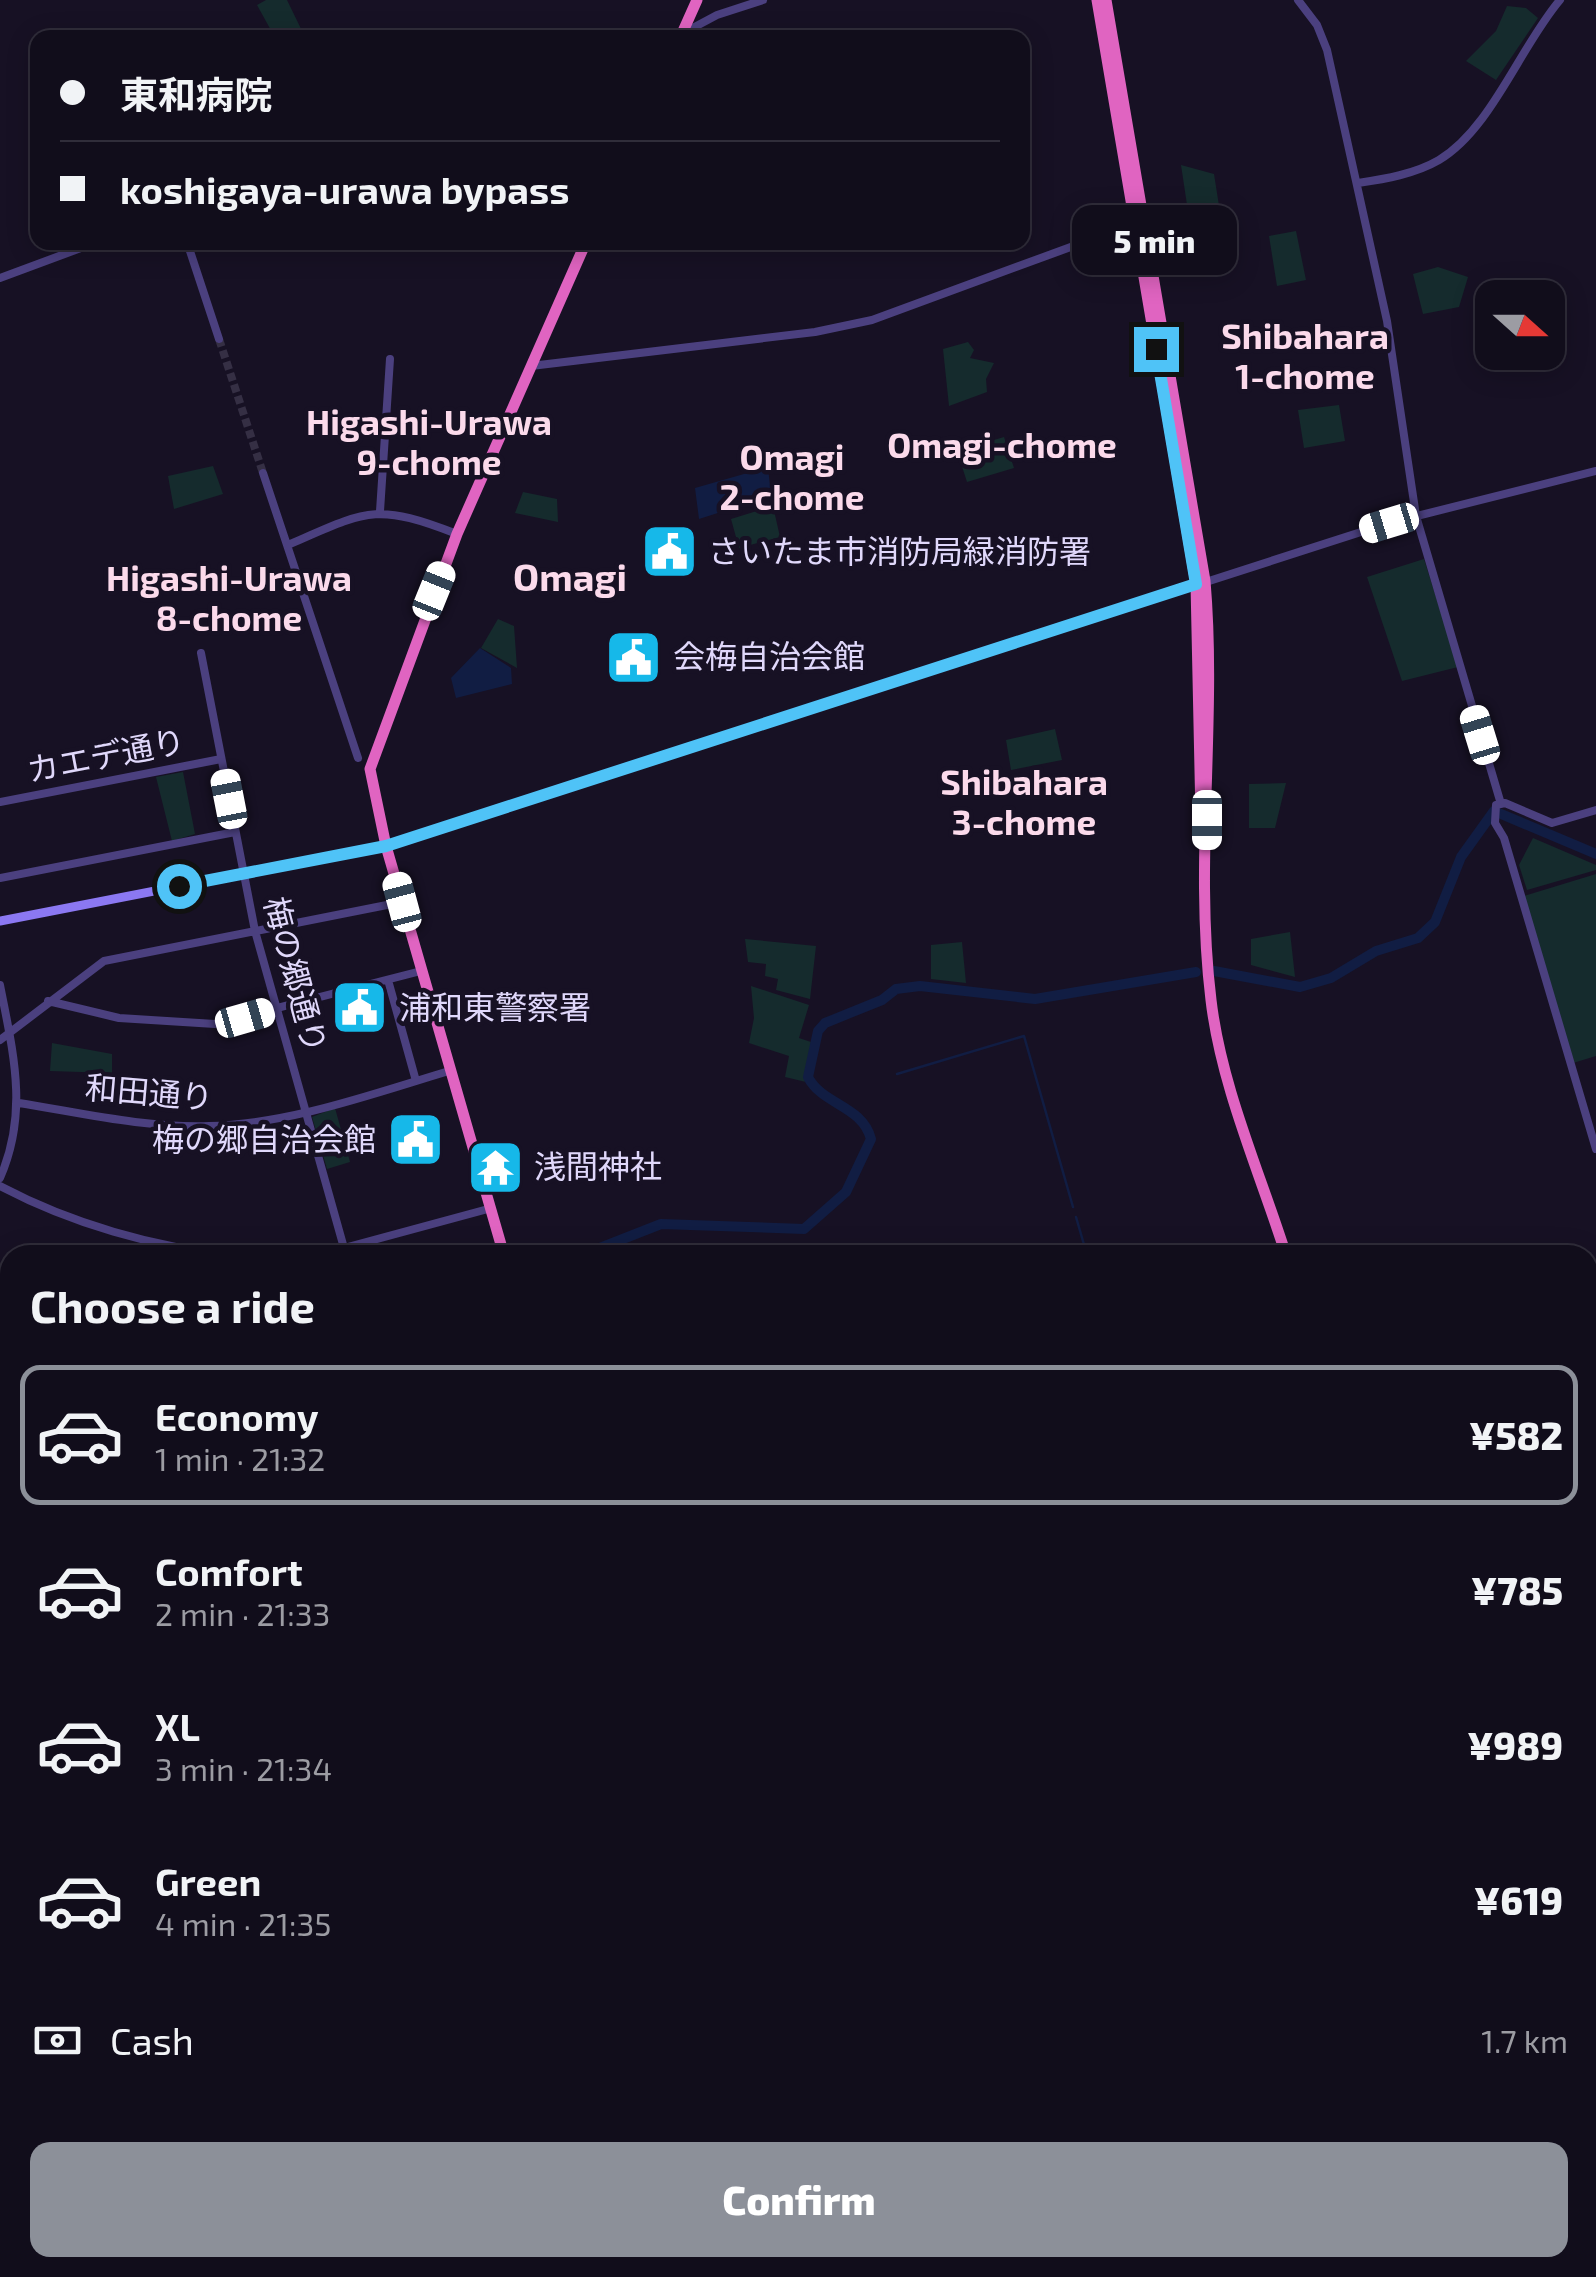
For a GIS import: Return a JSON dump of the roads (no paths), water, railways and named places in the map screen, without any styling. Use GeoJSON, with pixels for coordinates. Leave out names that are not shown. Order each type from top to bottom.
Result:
{"type":"FeatureCollection","features":[{"type":"Feature","properties":{"kind":"highway"},"geometry":{"type":"LineString","coordinates":[[682,30],[697,0]]}},
{"type":"Feature","properties":{"kind":"highway"},"geometry":{"type":"LineString","coordinates":[[1097,0],[1140,222]]}},
{"type":"Feature","properties":{"kind":"highway"},"geometry":{"type":"LineString","coordinates":[[1106,0],[1200,583],[1204,820],[1201,968],[1211,1040],[1275,1245]]}},
{"type":"Feature","properties":{"kind":"highway"},"geometry":{"type":"LineString","coordinates":[[501,1245],[386,846],[370,769],[457,534],[582,250]]}},
{"type":"Feature","properties":{"kind":"highway"},"geometry":{"type":"LineString","coordinates":[[1204,881],[1207,960],[1216,1028],[1283,1245]]}},
{"type":"Feature","properties":{"kind":"main road"},"geometry":{"type":"LineString","coordinates":[[0,921],[386,846]]}},
{"type":"Feature","properties":{"kind":"street"},"geometry":{"type":"LineString","coordinates":[[691,30],[763,0]]}},
{"type":"Feature","properties":{"kind":"street"},"geometry":{"type":"LineString","coordinates":[[1298,0],[1323,37],[1358,184],[1387,321],[1416,516],[1498,805],[1496,817],[1596,1150]]}},
{"type":"Feature","properties":{"kind":"street"},"geometry":{"type":"LineString","coordinates":[[1358,184],[1414,171],[1453,150],[1476,126],[1560,0]]}},
{"type":"Feature","properties":{"kind":"street"},"geometry":{"type":"LineString","coordinates":[[530,366],[816,332],[872,320],[1140,222]]}},
{"type":"Feature","properties":{"kind":"street"},"geometry":{"type":"LineString","coordinates":[[0,278],[75,250]]}},
{"type":"Feature","properties":{"kind":"street"},"geometry":{"type":"LineString","coordinates":[[190,250],[220,339]]}},
{"type":"Feature","properties":{"kind":"street"},"geometry":{"type":"LineString","coordinates":[[380,511],[390,358]]}},
{"type":"Feature","properties":{"kind":"street"},"geometry":{"type":"LineString","coordinates":[[386,846],[1416,516],[1596,471]]}},
{"type":"Feature","properties":{"kind":"street"},"geometry":{"type":"LineString","coordinates":[[263,473],[358,758]]}},
{"type":"Feature","properties":{"kind":"street"},"geometry":{"type":"LineString","coordinates":[[288,545],[356,516],[380,511],[457,534]]}},
{"type":"Feature","properties":{"kind":"street","name":"梅の郷通り"},"geometry":{"type":"LineString","coordinates":[[200,653],[255,930],[343,1245]]}},
{"type":"Feature","properties":{"kind":"street","name":"カエデ通り"},"geometry":{"type":"LineString","coordinates":[[0,802],[221,759]]}},
{"type":"Feature","properties":{"kind":"street"},"geometry":{"type":"LineString","coordinates":[[1498,805],[1552,823],[1596,810]]}},
{"type":"Feature","properties":{"kind":"street"},"geometry":{"type":"LineString","coordinates":[[0,878],[235,832]]}},
{"type":"Feature","properties":{"kind":"street"},"geometry":{"type":"LineString","coordinates":[[0,1040],[104,961],[402,902]]}},
{"type":"Feature","properties":{"kind":"street"},"geometry":{"type":"LineString","coordinates":[[48,1002],[118,1018],[190,1024],[230,1022],[422,971]]}},
{"type":"Feature","properties":{"kind":"street"},"geometry":{"type":"LineString","coordinates":[[388,980],[416,1080]]}},
{"type":"Feature","properties":{"kind":"street"},"geometry":{"type":"LineString","coordinates":[[0,985],[18,1104],[13,1142],[0,1178]]}},
{"type":"Feature","properties":{"kind":"street","name":"和田通り"},"geometry":{"type":"LineString","coordinates":[[18,1104],[171,1126],[244,1124],[449,1071]]}},
{"type":"Feature","properties":{"kind":"street"},"geometry":{"type":"LineString","coordinates":[[0,1186],[81,1220],[175,1245]]}},
{"type":"Feature","properties":{"kind":"street"},"geometry":{"type":"LineString","coordinates":[[355,1245],[488,1209]]}},
{"type":"Feature","properties":{"kind":"water"},"geometry":{"type":"Polygon","coordinates":[[[768,467],[771,496],[699,519],[695,488],[768,467]]]}},
{"type":"Feature","properties":{"kind":"water"},"geometry":{"type":"Polygon","coordinates":[[[480,648],[511,668],[512,684],[456,698],[451,678],[480,648]]]}},
{"type":"Feature","properties":{"kind":"waterway"},"geometry":{"type":"LineString","coordinates":[[1214,971],[1300,987],[1331,978],[1376,951],[1418,938],[1435,922],[1461,857],[1494,811],[1596,854]]}},
{"type":"Feature","properties":{"kind":"waterway"},"geometry":{"type":"LineString","coordinates":[[607,1245],[661,1224],[804,1229],[846,1192],[871,1139],[859,1119],[822,1094],[808,1077],[818,1031],[825,1023],[882,1000],[896,989],[920,986],[1035,999],[1196,972]]}},
{"type":"Feature","properties":{"kind":"waterway"},"geometry":{"type":"LineString","coordinates":[[897,1074],[1024,1036],[1073,1207]]}},
{"type":"Feature","properties":{"kind":"waterway"},"geometry":{"type":"LineString","coordinates":[[1076,1217],[1084,1245]]}},
{"type":"Feature","properties":{"kind":"tunnel"},"geometry":{"type":"LineString","coordinates":[[219,339],[263,473]]}},
{"type":"Feature","properties":{"kind":"place","name":"さいたま市消防局緑消防署"},"geometry":{"type":"Point","coordinates":[669,552]}},
{"type":"Feature","properties":{"kind":"place","name":"会梅自治会館"},"geometry":{"type":"Point","coordinates":[634,657]}},
{"type":"Feature","properties":{"kind":"place","name":"浦和東警察署"},"geometry":{"type":"Point","coordinates":[360,1008]}},
{"type":"Feature","properties":{"kind":"place","name":"梅の郷自治会館"},"geometry":{"type":"Point","coordinates":[415,1140]}},
{"type":"Feature","properties":{"kind":"place","name":"浅間神社"},"geometry":{"type":"Point","coordinates":[495,1167]}},
{"type":"Feature","properties":{"kind":"district","name":"Shibahara 1-chome"},"geometry":{"type":"Point","coordinates":[1305,357]}},
{"type":"Feature","properties":{"kind":"district","name":"Higashi-Urawa 9-chome"},"geometry":{"type":"Point","coordinates":[429,443]}},
{"type":"Feature","properties":{"kind":"district","name":"Omagi-chome"},"geometry":{"type":"Point","coordinates":[1002,446]}},
{"type":"Feature","properties":{"kind":"district","name":"Omagi 2-chome"},"geometry":{"type":"Point","coordinates":[792,478]}},
{"type":"Feature","properties":{"kind":"district","name":"Omagi"},"geometry":{"type":"Point","coordinates":[570,578]}},
{"type":"Feature","properties":{"kind":"district","name":"Higashi-Urawa 8-chome"},"geometry":{"type":"Point","coordinates":[229,599]}},
{"type":"Feature","properties":{"kind":"district","name":"Shibahara 3-chome"},"geometry":{"type":"Point","coordinates":[1024,803]}}]}
